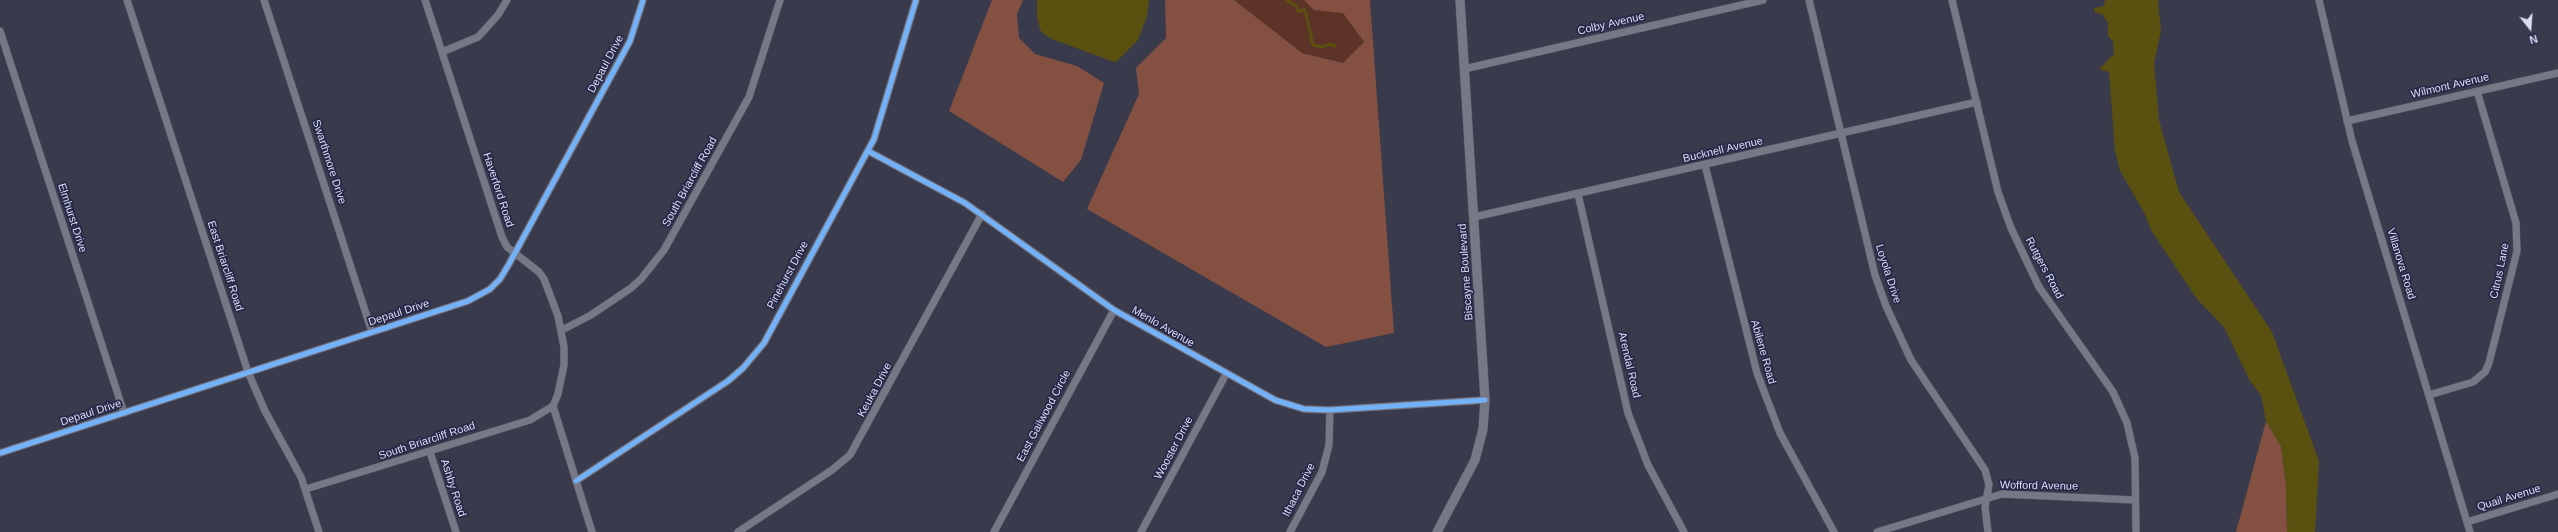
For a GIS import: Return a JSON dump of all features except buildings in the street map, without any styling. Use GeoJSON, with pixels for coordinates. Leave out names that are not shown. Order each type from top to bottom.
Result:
{"type":"FeatureCollection","features":[{"type":"Feature","properties":{"kind":"street","name":"East Briarcliff Road"},"geometry":{"type":"LineString","coordinates":[[127,0],[248,372],[265,411],[306,489],[319,532]]}},
{"type":"Feature","properties":{"kind":"street","name":"Swarthmore Drive"},"geometry":{"type":"LineString","coordinates":[[264,0],[372,332]]}},
{"type":"Feature","properties":{"kind":"street","name":"Haverford Road"},"geometry":{"type":"LineString","coordinates":[[425,0],[502,237],[507,248],[538,272],[544,279],[562,330],[564,365],[558,394],[553,406]]}},
{"type":"Feature","properties":{"kind":"street"},"geometry":{"type":"LineString","coordinates":[[442,52],[478,37],[498,15],[507,0]]}},
{"type":"Feature","properties":{"kind":"street","name":"Depaul Drive"},"geometry":{"type":"LineString","coordinates":[[0,453],[475,298],[500,279],[515,254],[631,39],[644,0]]}},
{"type":"Feature","properties":{"kind":"street","name":"South Briarcliff Road"},"geometry":{"type":"LineString","coordinates":[[562,330],[591,315],[630,288],[641,279],[664,250],[749,97],[780,0]]}},
{"type":"Feature","properties":{"kind":"street","name":"Pinehurst Drive"},"geometry":{"type":"LineString","coordinates":[[576,481],[728,381],[743,368],[764,343],[874,139],[916,0]]}},
{"type":"Feature","properties":{"kind":"street","name":"Biscayne Boulevard"},"geometry":{"type":"LineString","coordinates":[[1437,532],[1475,460],[1483,429],[1485,400],[1460,0]]}},
{"type":"Feature","properties":{"kind":"street","name":"Colby Avenue"},"geometry":{"type":"LineString","coordinates":[[1464,69],[1763,0]]}},
{"type":"Feature","properties":{"kind":"street","name":"Loyola Drive"},"geometry":{"type":"LineString","coordinates":[[1809,0],[1867,247],[1886,306],[1908,355],[1926,386],[1985,470],[1989,485],[1986,497],[1988,532]]}},
{"type":"Feature","properties":{"kind":"street","name":"Rutgers Road"},"geometry":{"type":"LineString","coordinates":[[1952,0],[1998,192],[2025,260],[2053,310],[2099,371],[2121,407],[2132,441],[2136,474],[2136,532]]}},
{"type":"Feature","properties":{"kind":"street","name":"Villanova Road"},"geometry":{"type":"LineString","coordinates":[[2319,0],[2347,121],[2470,532]]}},
{"type":"Feature","properties":{"kind":"street","name":"Elmhurst Drive"},"geometry":{"type":"LineString","coordinates":[[0,31],[124,412]]}},
{"type":"Feature","properties":{"kind":"street","name":"Wilmont Avenue"},"geometry":{"type":"LineString","coordinates":[[2347,121],[2558,72]]}},
{"type":"Feature","properties":{"kind":"street","name":"Citrus Lane"},"geometry":{"type":"LineString","coordinates":[[2429,395],[2473,382],[2485,372],[2489,363],[2517,251],[2516,223],[2477,91]]}},
{"type":"Feature","properties":{"kind":"street","name":"Bucknell Avenue"},"geometry":{"type":"LineString","coordinates":[[1474,217],[1977,102]]}},
{"type":"Feature","properties":{"kind":"street","name":"Menlo Avenue"},"geometry":{"type":"LineString","coordinates":[[868,151],[982,214],[1114,310],[1226,374],[1291,406],[1330,410],[1485,400]]}},
{"type":"Feature","properties":{"kind":"street","name":"Abilene Road"},"geometry":{"type":"LineString","coordinates":[[1706,165],[1747,338],[1759,379],[1783,439],[1834,532]]}},
{"type":"Feature","properties":{"kind":"street","name":"Arendal Road"},"geometry":{"type":"LineString","coordinates":[[1578,194],[1628,413],[1648,465],[1684,532]]}},
{"type":"Feature","properties":{"kind":"street","name":"Keuka Drive"},"geometry":{"type":"LineString","coordinates":[[738,532],[832,470],[850,455],[982,214]]}},
{"type":"Feature","properties":{"kind":"street","name":"East Gailwood Circle"},"geometry":{"type":"LineString","coordinates":[[994,532],[1114,310]]}},
{"type":"Feature","properties":{"kind":"street","name":"Wooster Drive"},"geometry":{"type":"LineString","coordinates":[[1141,532],[1226,374]]}},
{"type":"Feature","properties":{"kind":"street"},"geometry":{"type":"LineString","coordinates":[[553,406],[592,532]]}},
{"type":"Feature","properties":{"kind":"street","name":"South Briarcliff Road"},"geometry":{"type":"LineString","coordinates":[[306,489],[530,420],[553,406]]}},
{"type":"Feature","properties":{"kind":"street","name":"Ithaca Drive"},"geometry":{"type":"LineString","coordinates":[[1290,532],[1322,472],[1329,445],[1330,410]]}},
{"type":"Feature","properties":{"kind":"street","name":"Ashby Road"},"geometry":{"type":"LineString","coordinates":[[430,452],[456,532]]}},
{"type":"Feature","properties":{"kind":"street","name":"Wofford Avenue"},"geometry":{"type":"LineString","coordinates":[[1877,532],[1986,497],[2012,494],[2135,500]]}},
{"type":"Feature","properties":{"kind":"street","name":"Quail Avenue"},"geometry":{"type":"LineString","coordinates":[[2467,522],[2558,494]]}},
{"type":"Feature","properties":{"kind":"shaded area"},"geometry":{"type":"Polygon","coordinates":[[[992,0],[1023,0],[1017,14],[1019,38],[1035,54],[1077,66],[1104,83],[1081,160],[1063,182],[949,111],[992,0]]]}},
{"type":"Feature","properties":{"kind":"shaded area"},"geometry":{"type":"Polygon","coordinates":[[[1037,0],[1149,0],[1147,16],[1138,40],[1117,61],[1114,62],[1052,39],[1041,32],[1037,18],[1037,0]]]}},
{"type":"Feature","properties":{"kind":"shaded area"},"geometry":{"type":"Polygon","coordinates":[[[1165,0],[1234,0],[1302,53],[1343,63],[1364,42],[1343,13],[1314,10],[1304,0],[1370,0],[1394,333],[1326,347],[1087,209],[1139,94],[1136,68],[1166,38],[1165,0]]]}},
{"type":"Feature","properties":{"kind":"shaded area"},"geometry":{"type":"Polygon","coordinates":[[[1234,0],[1304,0],[1314,10],[1343,12],[1364,43],[1344,63],[1302,53],[1234,0]]]}},
{"type":"Feature","properties":{"kind":"shaded area"},"geometry":{"type":"Polygon","coordinates":[[[2105,0],[2158,0],[2161,31],[2154,63],[2159,120],[2179,192],[2272,332],[2319,461],[2315,532],[2287,532],[2286,484],[2281,446],[2266,421],[2261,395],[2250,381],[2224,327],[2197,299],[2151,230],[2145,214],[2120,171],[2115,151],[2109,72],[2099,69],[2114,54],[2113,41],[2108,36],[2108,23],[2102,14],[2095,13],[2094,8],[2104,6],[2105,0]]]}},
{"type":"Feature","properties":{"kind":"shaded area"},"geometry":{"type":"Polygon","coordinates":[[[2266,421],[2281,446],[2286,484],[2287,532],[2236,532],[2266,421]]]}},
{"type":"Feature","properties":{"kind":"waterway"},"geometry":{"type":"LineString","coordinates":[[1287,0],[1296,6],[1298,11],[1305,10],[1313,45],[1323,47],[1329,44],[1335,46]]}},
{"type":"Feature","properties":{"kind":"cycle path"},"geometry":{"type":"LineString","coordinates":[[0,453],[468,301],[490,289],[500,279],[509,264],[630,41],[643,0]]}},
{"type":"Feature","properties":{"kind":"cycle path"},"geometry":{"type":"LineString","coordinates":[[576,481],[728,381],[743,368],[764,343],[874,139],[916,0]]}},
{"type":"Feature","properties":{"kind":"cycle path"},"geometry":{"type":"LineString","coordinates":[[868,151],[965,203],[1114,310],[1275,400],[1304,409],[1330,410],[1485,400]]}}]}
